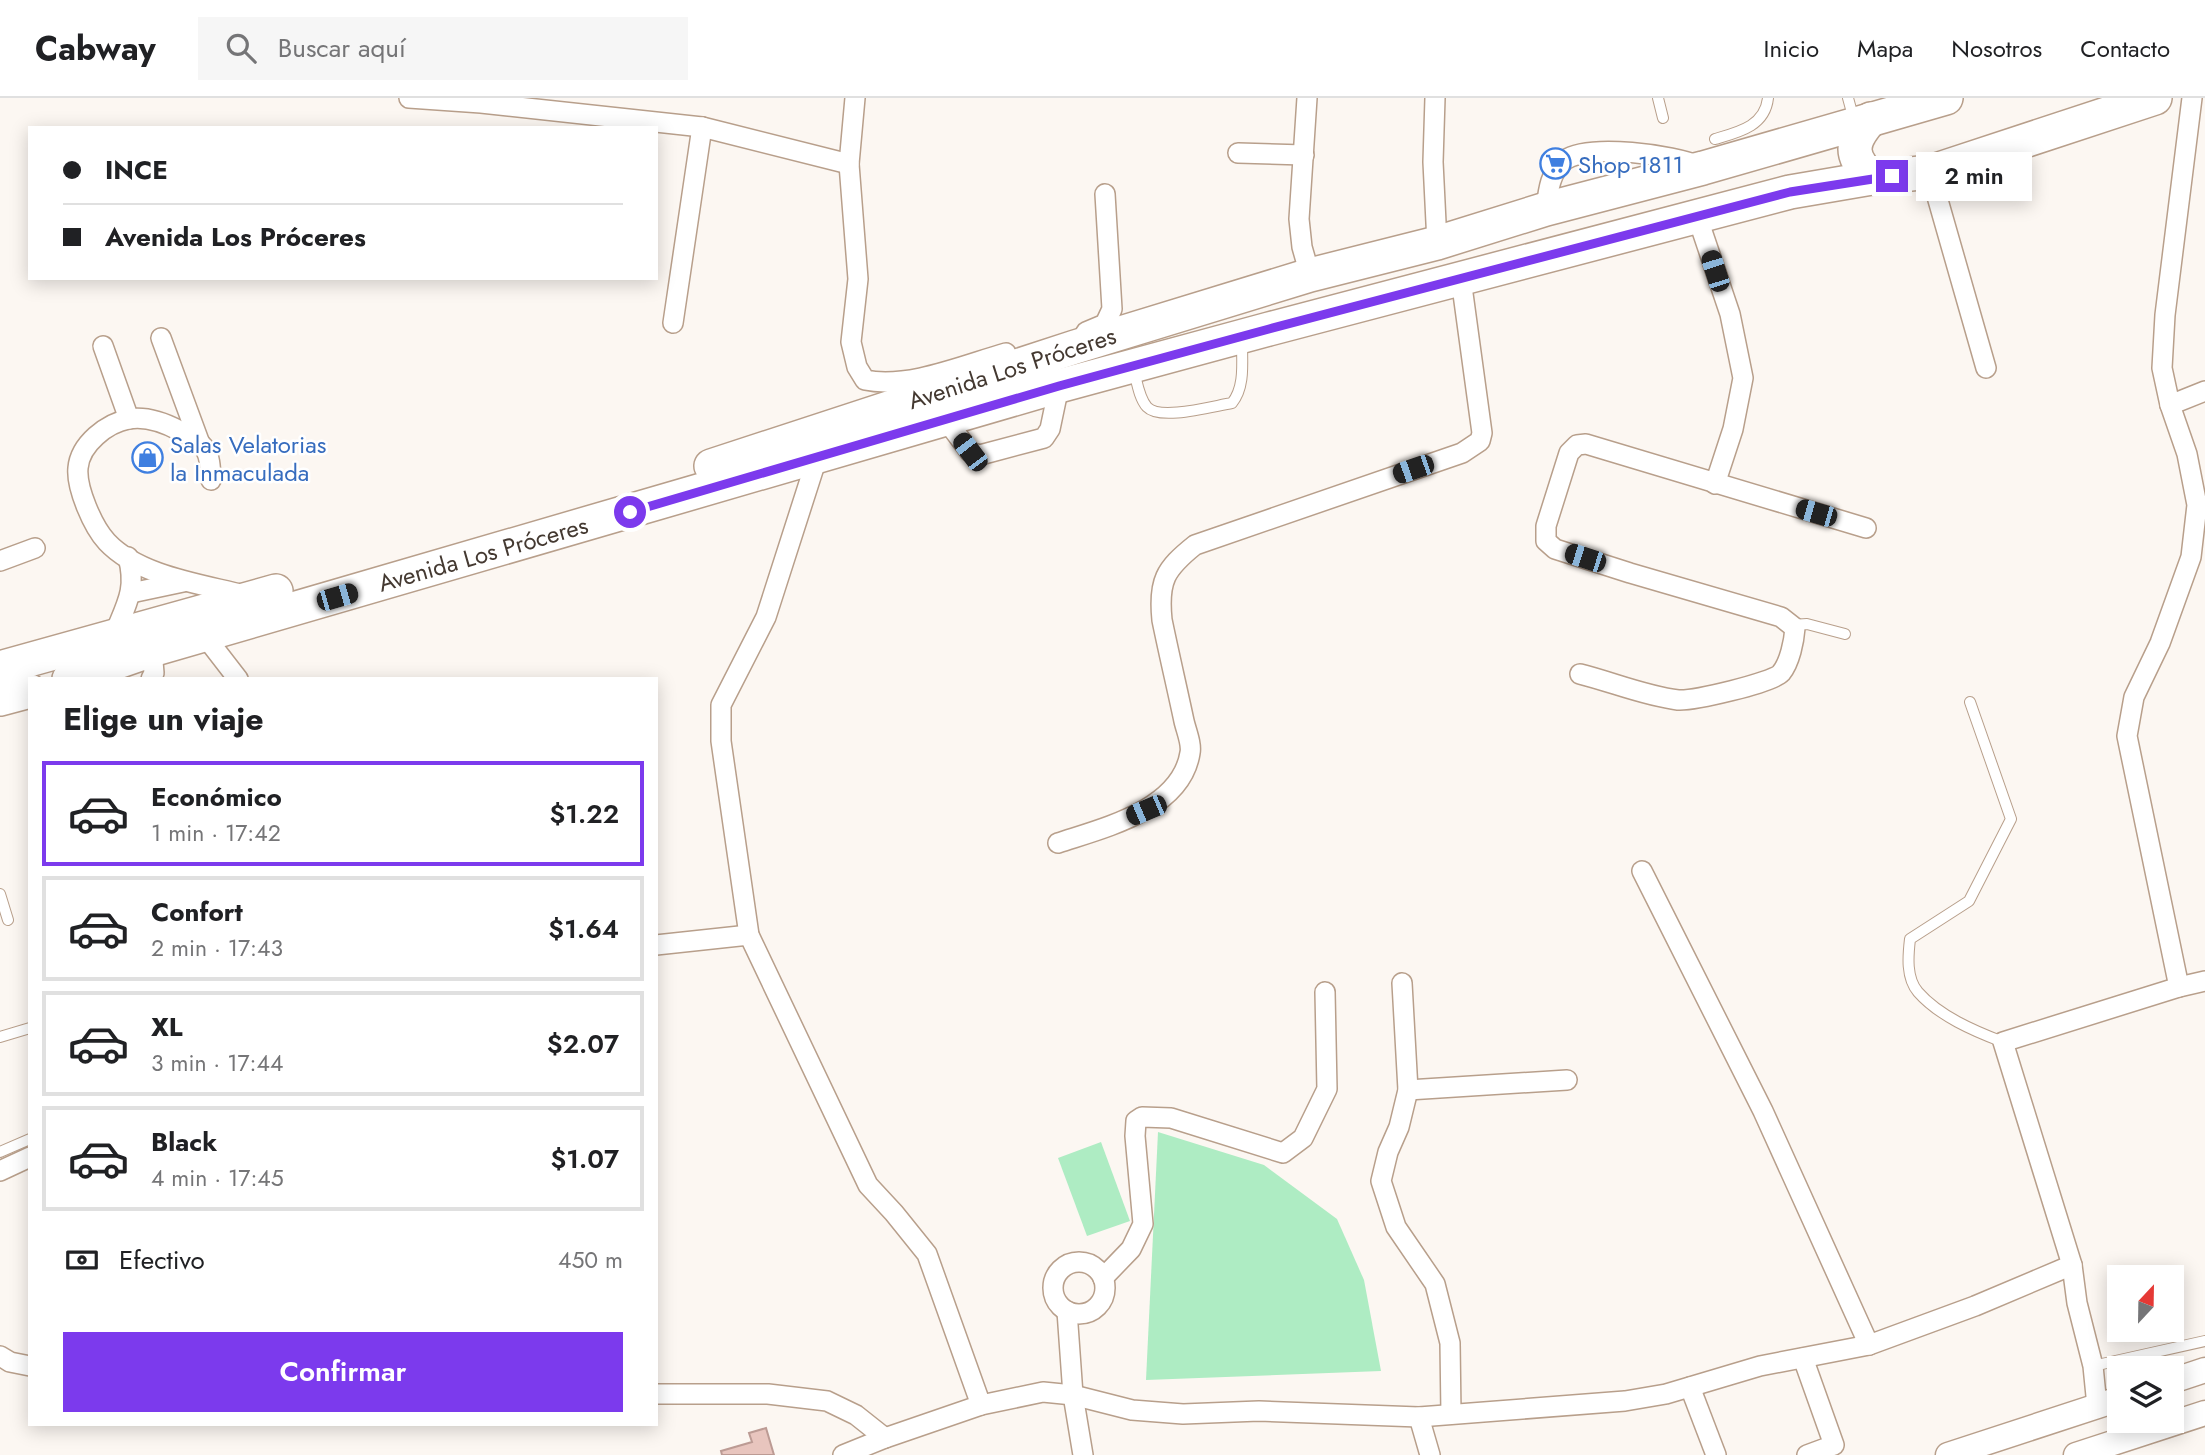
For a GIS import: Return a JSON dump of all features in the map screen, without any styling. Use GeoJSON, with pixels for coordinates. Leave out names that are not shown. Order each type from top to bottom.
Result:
{"type":"FeatureCollection","features":[{"type":"Feature","properties":{"kind":"highway","name":"Avenida Los Próceres"},"geometry":{"type":"LineString","coordinates":[[0,668],[690,472],[1069,346],[1310,275],[1437,243],[1709,153],[1858,114],[1946,98]]}},
{"type":"Feature","properties":{"kind":"highway","name":"Avenida Los Próceres"},"geometry":{"type":"LineString","coordinates":[[81,677],[151,665],[204,635],[1059,386],[1790,192],[1872,178],[1930,172],[2155,98]]}},
{"type":"Feature","properties":{"kind":"highway"},"geometry":{"type":"LineString","coordinates":[[1858,114],[1858,134],[1854,147],[1858,162],[1872,178]]}},
{"type":"Feature","properties":{"kind":"highway"},"geometry":{"type":"LineString","coordinates":[[0,699],[28,692]]}},
{"type":"Feature","properties":{"kind":"street"},"geometry":{"type":"LineString","coordinates":[[409,98],[481,100],[702,127],[849,164]]}},
{"type":"Feature","properties":{"kind":"street"},"geometry":{"type":"LineString","coordinates":[[855,98],[849,164],[858,279],[851,342],[857,368],[865,380],[882,384],[919,378],[1033,345],[1051,343],[1069,346],[1105,324],[1112,309],[1105,194]]}},
{"type":"Feature","properties":{"kind":"street"},"geometry":{"type":"LineString","coordinates":[[1307,98],[1298,219],[1310,275]]}},
{"type":"Feature","properties":{"kind":"street"},"geometry":{"type":"LineString","coordinates":[[1437,98],[1433,162],[1437,243]]}},
{"type":"Feature","properties":{"kind":"street"},"geometry":{"type":"LineString","coordinates":[[2179,986],[2127,736],[2134,697],[2160,643],[2191,557],[2197,505],[2187,454],[2170,405],[2162,368],[2165,315],[2192,98]]}},
{"type":"Feature","properties":{"kind":"street"},"geometry":{"type":"LineString","coordinates":[[673,323],[702,127]]}},
{"type":"Feature","properties":{"kind":"street"},"geometry":{"type":"LineString","coordinates":[[1546,209],[1554,172],[1567,159],[1594,152],[1620,151],[1688,161],[1709,153]]}},
{"type":"Feature","properties":{"kind":"street"},"geometry":{"type":"LineString","coordinates":[[1238,153],[1304,155]]}},
{"type":"Feature","properties":{"kind":"street"},"geometry":{"type":"LineString","coordinates":[[1930,172],[1986,368]]}},
{"type":"Feature","properties":{"kind":"street"},"geometry":{"type":"LineString","coordinates":[[1697,216],[1730,314],[1743,378],[1736,418],[1715,484]]}},
{"type":"Feature","properties":{"kind":"street"},"geometry":{"type":"LineString","coordinates":[[1058,843],[1104,828],[1146,810],[1169,792],[1182,774],[1191,751],[1162,620],[1160,598],[1165,577],[1173,563],[1195,545],[1462,453],[1480,441],[1482,433],[1461,279]]}},
{"type":"Feature","properties":{"kind":"street"},"geometry":{"type":"LineString","coordinates":[[161,338],[199,440],[211,456],[211,480]]}},
{"type":"Feature","properties":{"kind":"street"},"geometry":{"type":"LineString","coordinates":[[103,346],[129,419]]}},
{"type":"Feature","properties":{"kind":"street"},"geometry":{"type":"LineString","coordinates":[[946,420],[970,452],[979,455],[1044,438],[1050,429],[1059,386]]}},
{"type":"Feature","properties":{"kind":"street"},"geometry":{"type":"LineString","coordinates":[[2170,405],[2205,391]]}},
{"type":"Feature","properties":{"kind":"street"},"geometry":{"type":"LineString","coordinates":[[199,440],[165,423],[146,419],[129,419],[108,428],[86,447],[78,468],[83,498],[94,523],[107,542],[128,557],[162,575],[253,597]]}},
{"type":"Feature","properties":{"kind":"street"},"geometry":{"type":"LineString","coordinates":[[1580,674],[1678,700],[1704,698],[1776,677],[1785,666],[1794,642],[1795,628],[1781,617],[1630,573],[1547,544],[1545,538],[1548,518],[1569,453],[1577,445],[1586,444],[1866,528]]}},
{"type":"Feature","properties":{"kind":"street"},"geometry":{"type":"LineString","coordinates":[[817,458],[766,617],[722,705],[721,741],[749,935],[868,1185],[927,1254],[981,1405]]}},
{"type":"Feature","properties":{"kind":"street"},"geometry":{"type":"LineString","coordinates":[[0,561],[35,548]]}},
{"type":"Feature","properties":{"kind":"street"},"geometry":{"type":"LineString","coordinates":[[114,635],[131,593],[133,575],[128,557]]}},
{"type":"Feature","properties":{"kind":"street"},"geometry":{"type":"LineString","coordinates":[[131,593],[188,581]]}},
{"type":"Feature","properties":{"kind":"street"},"geometry":{"type":"LineString","coordinates":[[204,635],[236,677]]}},
{"type":"Feature","properties":{"kind":"street"},"geometry":{"type":"LineString","coordinates":[[1642,871],[1763,1111],[1869,1345]]}},
{"type":"Feature","properties":{"kind":"street"},"geometry":{"type":"LineString","coordinates":[[658,945],[749,935]]}},
{"type":"Feature","properties":{"kind":"street"},"geometry":{"type":"LineString","coordinates":[[1402,983],[1408,1090],[1381,1181],[1395,1227],[1435,1284],[1450,1343],[1451,1414]]}},
{"type":"Feature","properties":{"kind":"street"},"geometry":{"type":"LineString","coordinates":[[2107,1400],[2094,1366],[2077,1303],[2072,1265],[2003,1042],[2179,986],[2203,988]]}},
{"type":"Feature","properties":{"kind":"street"},"geometry":{"type":"LineString","coordinates":[[1103,1278],[1131,1249],[1143,1224],[1136,1121],[1142,1117],[1171,1118],[1283,1153],[1303,1138],[1327,1088],[1325,992]]}},
{"type":"Feature","properties":{"kind":"street"},"geometry":{"type":"LineString","coordinates":[[1408,1090],[1567,1080]]}},
{"type":"Feature","properties":{"kind":"street"},"geometry":{"type":"LineString","coordinates":[[0,1171],[28,1158]]}},
{"type":"Feature","properties":{"kind":"street"},"geometry":{"type":"LineString","coordinates":[[1083,1262],[1098,1271],[1103,1278],[1104,1296],[1093,1310],[1076,1314],[1067,1311],[1055,1297],[1054,1280],[1059,1272],[1074,1263],[1083,1262]]}},
{"type":"Feature","properties":{"kind":"street"},"geometry":{"type":"LineString","coordinates":[[843,1455],[981,1405],[1043,1392],[1073,1395],[1132,1410],[1183,1414],[1259,1411],[1419,1417],[1625,1401],[1690,1387],[1760,1366],[1869,1345],[1975,1306],[2072,1265]]}},
{"type":"Feature","properties":{"kind":"street"},"geometry":{"type":"LineString","coordinates":[[1067,1311],[1073,1395],[1083,1455]]}},
{"type":"Feature","properties":{"kind":"street"},"geometry":{"type":"LineString","coordinates":[[0,1356],[10,1362],[28,1366]]}},
{"type":"Feature","properties":{"kind":"street"},"geometry":{"type":"LineString","coordinates":[[1804,1358],[1834,1446],[1807,1455]]}},
{"type":"Feature","properties":{"kind":"street"},"geometry":{"type":"LineString","coordinates":[[2184,1377],[2205,1370]]}},
{"type":"Feature","properties":{"kind":"street"},"geometry":{"type":"LineString","coordinates":[[1690,1387],[1716,1455]]}},
{"type":"Feature","properties":{"kind":"street"},"geometry":{"type":"LineString","coordinates":[[658,1394],[768,1394],[827,1401],[856,1415],[885,1438]]}},
{"type":"Feature","properties":{"kind":"street"},"geometry":{"type":"LineString","coordinates":[[1948,1455],[2107,1403]]}},
{"type":"Feature","properties":{"kind":"street"},"geometry":{"type":"LineString","coordinates":[[2090,1453],[2205,1413]]}},
{"type":"Feature","properties":{"kind":"street"},"geometry":{"type":"LineString","coordinates":[[1419,1417],[1430,1455]]}},
{"type":"Feature","properties":{"kind":"lane"},"geometry":{"type":"LineString","coordinates":[[1658,98],[1663,118]]}},
{"type":"Feature","properties":{"kind":"lane"},"geometry":{"type":"LineString","coordinates":[[1709,153],[1737,132],[1758,122],[1766,112],[1768,98]]}},
{"type":"Feature","properties":{"kind":"lane"},"geometry":{"type":"LineString","coordinates":[[1133,367],[1145,405],[1151,410],[1163,414],[1232,403],[1240,386],[1242,336]]}},
{"type":"Feature","properties":{"kind":"lane"},"geometry":{"type":"LineString","coordinates":[[1792,625],[1807,624],[1845,634]]}},
{"type":"Feature","properties":{"kind":"lane"},"geometry":{"type":"LineString","coordinates":[[1970,702],[2011,819],[1969,901],[1910,939],[1907,962],[1917,990],[1973,1030],[2003,1042]]}},
{"type":"Feature","properties":{"kind":"lane"},"geometry":{"type":"LineString","coordinates":[[0,894],[8,920]]}},
{"type":"Feature","properties":{"kind":"lane"},"geometry":{"type":"LineString","coordinates":[[0,1037],[28,1031]]}},
{"type":"Feature","properties":{"kind":"lane"},"geometry":{"type":"LineString","coordinates":[[0,1152],[28,1140]]}},
{"type":"Feature","properties":{"kind":"lane"},"geometry":{"type":"LineString","coordinates":[[2094,1366],[2205,1341]]}},
{"type":"Feature","properties":{"kind":"green space"},"geometry":{"type":"Polygon","coordinates":[[[1158,1132],[1264,1165],[1337,1219],[1364,1280],[1381,1371],[1146,1380],[1158,1132]]]}},
{"type":"Feature","properties":{"kind":"green space"},"geometry":{"type":"Polygon","coordinates":[[[1101,1142],[1130,1221],[1087,1236],[1058,1158],[1101,1142]]]}},
{"type":"Feature","properties":{"kind":"building"},"geometry":{"type":"Polygon","coordinates":[[[766,1428],[774,1455],[722,1455],[721,1451],[752,1442],[749,1433],[766,1428]]]}},
{"type":"Feature","properties":{"kind":"place","name":"Shop 1811"},"geometry":{"type":"Point","coordinates":[1555,164]}},
{"type":"Feature","properties":{"kind":"place","name":"Salas Velatorias la Inmaculada"},"geometry":{"type":"Point","coordinates":[147,458]}},
{"type":"Feature","properties":{"kind":"route"},"geometry":{"type":"LineString","coordinates":[[630,512],[1059,386],[1269,329],[1790,192],[1892,176]]}}]}
